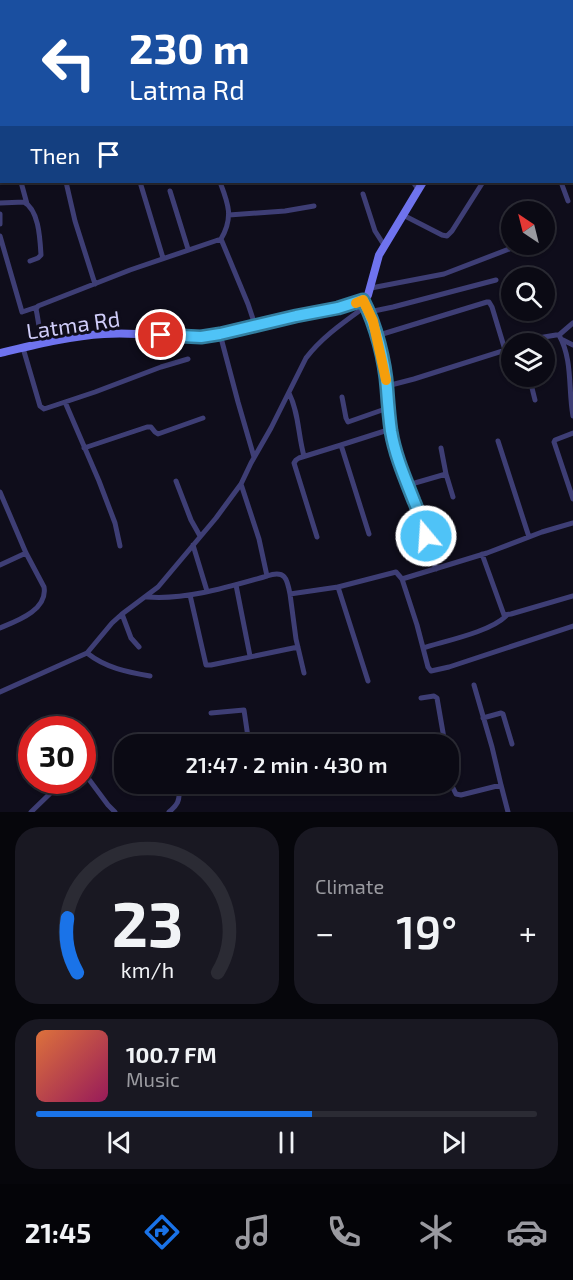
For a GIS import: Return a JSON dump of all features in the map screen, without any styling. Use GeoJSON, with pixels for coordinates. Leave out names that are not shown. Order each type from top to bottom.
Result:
{"type":"FeatureCollection","features":[{"type":"Feature","properties":{"kind":"street"},"geometry":{"type":"LineString","coordinates":[[21,183],[27,204],[34,215],[40,241],[40,256],[30,261]]}},
{"type":"Feature","properties":{"kind":"street"},"geometry":{"type":"LineString","coordinates":[[66,183],[75,222],[95,285]]}},
{"type":"Feature","properties":{"kind":"street"},"geometry":{"type":"LineString","coordinates":[[140,183],[163,258]]}},
{"type":"Feature","properties":{"kind":"street"},"geometry":{"type":"LineString","coordinates":[[0,236],[22,312],[121,273],[221,239],[229,215],[229,206],[220,183]]}},
{"type":"Feature","properties":{"kind":"street"},"geometry":{"type":"LineString","coordinates":[[414,183],[418,189]]}},
{"type":"Feature","properties":{"kind":"street"},"geometry":{"type":"LineString","coordinates":[[422,183],[384,245],[376,264],[366,306],[376,336],[387,387],[391,429],[397,455],[436,568]]}},
{"type":"Feature","properties":{"kind":"street"},"geometry":{"type":"LineString","coordinates":[[403,215],[447,237],[482,183]]}},
{"type":"Feature","properties":{"kind":"street"},"geometry":{"type":"LineString","coordinates":[[561,183],[568,201]]}},
{"type":"Feature","properties":{"kind":"street"},"geometry":{"type":"LineString","coordinates":[[170,191],[188,249]]}},
{"type":"Feature","properties":{"kind":"street"},"geometry":{"type":"LineString","coordinates":[[363,194],[375,231],[384,245]]}},
{"type":"Feature","properties":{"kind":"street"},"geometry":{"type":"LineString","coordinates":[[0,203],[27,204]]}},
{"type":"Feature","properties":{"kind":"street"},"geometry":{"type":"LineString","coordinates":[[229,215],[285,211],[314,206]]}},
{"type":"Feature","properties":{"kind":"street"},"geometry":{"type":"LineString","coordinates":[[0,214],[0,224]]}},
{"type":"Feature","properties":{"kind":"street"},"geometry":{"type":"LineString","coordinates":[[221,239],[255,325]]}},
{"type":"Feature","properties":{"kind":"street"},"geometry":{"type":"LineString","coordinates":[[371,288],[444,274],[501,252]]}},
{"type":"Feature","properties":{"kind":"street"},"geometry":{"type":"LineString","coordinates":[[0,692],[87,653],[122,614],[158,587],[216,518],[241,484],[300,370],[314,348],[336,328],[366,306],[393,308],[496,280]]}},
{"type":"Feature","properties":{"kind":"street"},"geometry":{"type":"LineString","coordinates":[[376,336],[487,302],[492,307],[502,333]]}},
{"type":"Feature","properties":{"kind":"street","name":"Latma Rd"},"geometry":{"type":"LineString","coordinates":[[0,353],[105,333],[190,337],[220,334],[317,311],[366,306]]}},
{"type":"Feature","properties":{"kind":"street"},"geometry":{"type":"LineString","coordinates":[[37,307],[42,344]]}},
{"type":"Feature","properties":{"kind":"street"},"geometry":{"type":"LineString","coordinates":[[560,337],[573,323]]}},
{"type":"Feature","properties":{"kind":"street"},"geometry":{"type":"LineString","coordinates":[[220,334],[254,456]]}},
{"type":"Feature","properties":{"kind":"street"},"geometry":{"type":"LineString","coordinates":[[555,334],[573,345]]}},
{"type":"Feature","properties":{"kind":"street"},"geometry":{"type":"LineString","coordinates":[[560,337],[569,366],[573,416]]}},
{"type":"Feature","properties":{"kind":"street"},"geometry":{"type":"LineString","coordinates":[[23,348],[40,406],[47,409],[188,359]]}},
{"type":"Feature","properties":{"kind":"street"},"geometry":{"type":"LineString","coordinates":[[387,387],[501,351]]}},
{"type":"Feature","properties":{"kind":"street"},"geometry":{"type":"LineString","coordinates":[[532,387],[535,399]]}},
{"type":"Feature","properties":{"kind":"street"},"geometry":{"type":"LineString","coordinates":[[289,393],[296,410],[304,456]]}},
{"type":"Feature","properties":{"kind":"street"},"geometry":{"type":"LineString","coordinates":[[342,398],[348,422],[388,408]]}},
{"type":"Feature","properties":{"kind":"street"},"geometry":{"type":"LineString","coordinates":[[65,402],[111,512],[120,546]]}},
{"type":"Feature","properties":{"kind":"street"},"geometry":{"type":"LineString","coordinates":[[84,448],[143,428],[151,427],[158,434],[203,418]]}},
{"type":"Feature","properties":{"kind":"street"},"geometry":{"type":"LineString","coordinates":[[317,537],[294,466],[296,460],[391,429]]}},
{"type":"Feature","properties":{"kind":"street"},"geometry":{"type":"LineString","coordinates":[[573,433],[554,441],[573,500]]}},
{"type":"Feature","properties":{"kind":"street"},"geometry":{"type":"LineString","coordinates":[[498,441],[529,537]]}},
{"type":"Feature","properties":{"kind":"street"},"geometry":{"type":"LineString","coordinates":[[342,445],[369,534]]}},
{"type":"Feature","properties":{"kind":"street"},"geometry":{"type":"LineString","coordinates":[[441,448],[453,497]]}},
{"type":"Feature","properties":{"kind":"street"},"geometry":{"type":"LineString","coordinates":[[408,485],[446,474]]}},
{"type":"Feature","properties":{"kind":"street"},"geometry":{"type":"LineString","coordinates":[[176,481],[190,520],[200,537]]}},
{"type":"Feature","properties":{"kind":"street"},"geometry":{"type":"LineString","coordinates":[[241,484],[259,539],[267,576]]}},
{"type":"Feature","properties":{"kind":"street"},"geometry":{"type":"LineString","coordinates":[[0,492],[26,553],[44,587],[45,596],[39,606],[29,614],[0,628]]}},
{"type":"Feature","properties":{"kind":"street"},"geometry":{"type":"LineString","coordinates":[[402,579],[573,523]]}},
{"type":"Feature","properties":{"kind":"street"},"geometry":{"type":"LineString","coordinates":[[193,545],[207,591]]}},
{"type":"Feature","properties":{"kind":"street"},"geometry":{"type":"LineString","coordinates":[[0,565],[26,553]]}},
{"type":"Feature","properties":{"kind":"street"},"geometry":{"type":"LineString","coordinates":[[482,554],[502,613],[506,616]]}},
{"type":"Feature","properties":{"kind":"street"},"geometry":{"type":"LineString","coordinates":[[290,594],[338,587],[394,572],[398,573],[402,579],[431,671],[494,653],[573,626]]}},
{"type":"Feature","properties":{"kind":"street"},"geometry":{"type":"LineString","coordinates":[[147,597],[165,598],[190,595],[278,573],[286,581],[290,594],[304,673]]}},
{"type":"Feature","properties":{"kind":"street"},"geometry":{"type":"LineString","coordinates":[[236,585],[250,656]]}},
{"type":"Feature","properties":{"kind":"street"},"geometry":{"type":"LineString","coordinates":[[338,587],[368,681]]}},
{"type":"Feature","properties":{"kind":"street"},"geometry":{"type":"LineString","coordinates":[[190,595],[206,664],[211,665],[298,647]]}},
{"type":"Feature","properties":{"kind":"street"},"geometry":{"type":"LineString","coordinates":[[423,648],[486,628],[506,616],[573,596]]}},
{"type":"Feature","properties":{"kind":"street"},"geometry":{"type":"LineString","coordinates":[[122,614],[131,638],[139,647]]}},
{"type":"Feature","properties":{"kind":"street"},"geometry":{"type":"LineString","coordinates":[[87,653],[96,660],[120,670],[150,676]]}},
{"type":"Feature","properties":{"kind":"street"},"geometry":{"type":"LineString","coordinates":[[474,685],[508,812]]}},
{"type":"Feature","properties":{"kind":"street"},"geometry":{"type":"LineString","coordinates":[[422,698],[434,696],[437,698],[443,734]]}},
{"type":"Feature","properties":{"kind":"street"},"geometry":{"type":"LineString","coordinates":[[211,713],[244,710],[248,734]]}},
{"type":"Feature","properties":{"kind":"street"},"geometry":{"type":"LineString","coordinates":[[483,718],[498,713],[503,714],[512,744]]}},
{"type":"Feature","properties":{"kind":"street"},"geometry":{"type":"LineString","coordinates":[[456,794],[501,785]]}},
{"type":"Feature","properties":{"kind":"street"},"geometry":{"type":"LineString","coordinates":[[96,789],[115,812]]}},
{"type":"Feature","properties":{"kind":"street"},"geometry":{"type":"LineString","coordinates":[[30,812],[49,794]]}},
{"type":"Feature","properties":{"kind":"street"},"geometry":{"type":"LineString","coordinates":[[169,812],[179,801],[180,794]]}},
{"type":"Feature","properties":{"kind":"slow traffic"},"geometry":{"type":"LineString","coordinates":[[356,303],[363,300],[373,321],[386,380]]}},
{"type":"Feature","properties":{"kind":"route"},"geometry":{"type":"LineString","coordinates":[[161,335],[201,337],[220,334],[338,308],[363,300],[373,321],[380,350],[393,440],[402,472],[426,536]]}}]}
